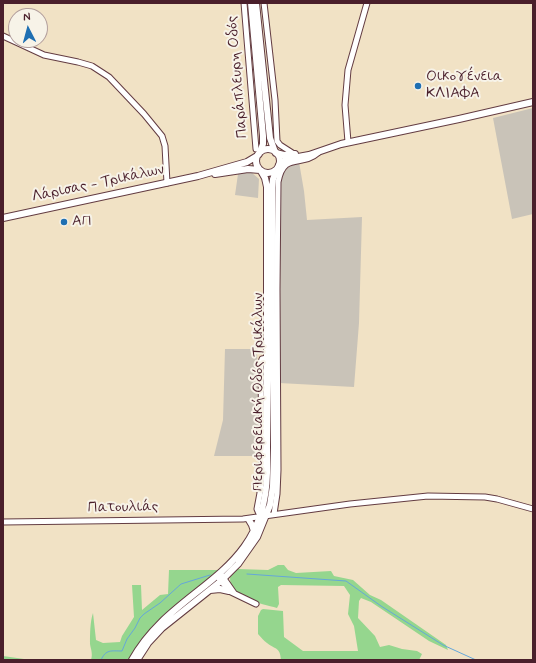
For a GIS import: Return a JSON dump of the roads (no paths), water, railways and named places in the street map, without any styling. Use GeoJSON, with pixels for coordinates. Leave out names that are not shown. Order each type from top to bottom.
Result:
{"type":"FeatureCollection","features":[{"type":"Feature","properties":{"kind":"main road"},"geometry":{"type":"LineString","coordinates":[[251,3],[263,140],[256,163],[261,170],[265,172],[272,172],[287,159],[309,155],[348,142],[533,102]]}},
{"type":"Feature","properties":{"kind":"main road"},"geometry":{"type":"LineString","coordinates":[[256,3],[270,138],[279,159],[278,166]]}},
{"type":"Feature","properties":{"kind":"main road"},"geometry":{"type":"LineString","coordinates":[[258,153],[268,150],[284,155],[321,150]]}},
{"type":"Feature","properties":{"kind":"main road","name":"Λάρισας - Τρικάλων"},"geometry":{"type":"LineString","coordinates":[[198,176],[247,162],[258,153]]}},
{"type":"Feature","properties":{"kind":"main road","name":"Περιφερειακή Οδός Τρικάλων"},"geometry":{"type":"LineString","coordinates":[[132,660],[144,641],[158,624],[238,564],[247,553],[265,517],[271,500],[274,474],[275,346],[275,249],[272,188],[273,179],[278,166]]}},
{"type":"Feature","properties":{"kind":"main road","name":"Λάρισας - Τρικάλων"},"geometry":{"type":"LineString","coordinates":[[3,218],[198,176],[248,169],[261,170]]}},
{"type":"Feature","properties":{"kind":"main road","name":"Περιφερειακή Οδός Τρικάλων"},"geometry":{"type":"LineString","coordinates":[[137,660],[148,643],[162,628],[210,590],[238,556],[265,517],[267,489],[267,187],[261,170]]}},
{"type":"Feature","properties":{"kind":"main road"},"geometry":{"type":"LineString","coordinates":[[246,520],[252,525],[254,531]]}},
{"type":"Feature","properties":{"kind":"main road"},"geometry":{"type":"LineString","coordinates":[[210,590],[216,589],[232,592]]}},
{"type":"Feature","properties":{"kind":"street","name":"Παράπλευρη Οδός"},"geometry":{"type":"LineString","coordinates":[[244,3],[258,153]]}},
{"type":"Feature","properties":{"kind":"street"},"geometry":{"type":"LineString","coordinates":[[264,3],[277,141],[280,146],[294,154]]}},
{"type":"Feature","properties":{"kind":"street"},"geometry":{"type":"LineString","coordinates":[[348,142],[345,105],[348,70],[367,3]]}},
{"type":"Feature","properties":{"kind":"street"},"geometry":{"type":"LineString","coordinates":[[3,36],[44,55],[92,66],[111,79],[162,136],[165,146],[167,182]]}},
{"type":"Feature","properties":{"kind":"street"},"geometry":{"type":"LineString","coordinates":[[275,249],[278,191],[281,171],[287,164],[310,158],[321,150]]}},
{"type":"Feature","properties":{"kind":"street","name":"Πατουλιάς"},"geometry":{"type":"LineString","coordinates":[[3,522],[246,520],[350,504],[428,496],[485,497],[533,509]]}},
{"type":"Feature","properties":{"kind":"street"},"geometry":{"type":"LineString","coordinates":[[221,577],[232,592],[256,604]]}},
{"type":"Feature","properties":{"kind":"waterway"},"geometry":{"type":"LineString","coordinates":[[247,574],[346,581],[381,606],[443,645],[476,660]]}},
{"type":"Feature","properties":{"kind":"waterway"},"geometry":{"type":"LineString","coordinates":[[101,660],[107,652],[122,651],[127,639],[140,618],[160,603],[181,584],[210,575]]}},
{"type":"Feature","properties":{"kind":"place","name":"Οικογένεια ΚΛΙΑΦΑ"},"geometry":{"type":"Point","coordinates":[418,86]}},
{"type":"Feature","properties":{"kind":"place","name":"ΑΠ"},"geometry":{"type":"Point","coordinates":[64,222]}}]}
